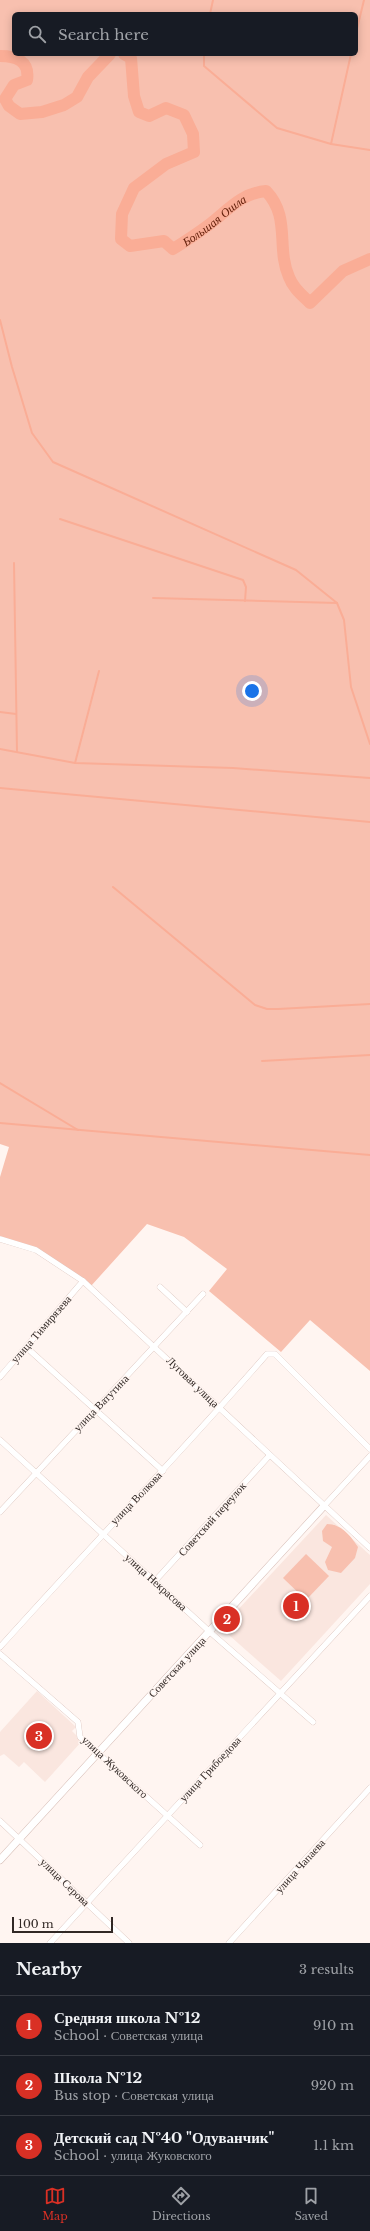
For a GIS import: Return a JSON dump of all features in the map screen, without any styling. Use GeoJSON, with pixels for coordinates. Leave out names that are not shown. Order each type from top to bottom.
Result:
{"type":"FeatureCollection","features":[{"type":"Feature","properties":{"kind":"street","name":"Луговая улица"},"geometry":{"type":"LineString","coordinates":[[0,1239],[36,1250],[83,1281],[155,1347],[269,1456],[370,1548]]}},
{"type":"Feature","properties":{"kind":"street","name":"улица Тимирязева"},"geometry":{"type":"LineString","coordinates":[[0,1377],[83,1281]]}},
{"type":"Feature","properties":{"kind":"street"},"geometry":{"type":"LineString","coordinates":[[160,1287],[187,1312]]}},
{"type":"Feature","properties":{"kind":"street","name":"улица Ватутина"},"geometry":{"type":"LineString","coordinates":[[0,1512],[94,1409],[155,1347],[202,1294]]}},
{"type":"Feature","properties":{"kind":"street"},"geometry":{"type":"LineString","coordinates":[[26,1348],[163,1471]]}},
{"type":"Feature","properties":{"kind":"street","name":"улица Волкова"},"geometry":{"type":"LineString","coordinates":[[0,1647],[102,1534],[163,1471],[267,1354],[275,1354],[370,1449]]}},
{"type":"Feature","properties":{"kind":"street","name":"улица Некрасова"},"geometry":{"type":"LineString","coordinates":[[0,1440],[210,1632],[279,1694],[313,1722]]}},
{"type":"Feature","properties":{"kind":"street","name":"Советский переулок"},"geometry":{"type":"LineString","coordinates":[[155,1581],[269,1456]]}},
{"type":"Feature","properties":{"kind":"street","name":"Советская улица"},"geometry":{"type":"LineString","coordinates":[[0,1860],[97,1752],[210,1632],[370,1456]]}},
{"type":"Feature","properties":{"kind":"street","name":"улица Грибоедова"},"geometry":{"type":"LineString","coordinates":[[50,1943],[370,1596]]}},
{"type":"Feature","properties":{"kind":"street","name":"улица Жуковского"},"geometry":{"type":"LineString","coordinates":[[0,1654],[78,1722],[80,1737],[200,1845]]}},
{"type":"Feature","properties":{"kind":"street","name":"улица Чапаева"},"geometry":{"type":"LineString","coordinates":[[229,1943],[370,1788]]}},
{"type":"Feature","properties":{"kind":"street","name":"улица Серова"},"geometry":{"type":"LineString","coordinates":[[0,1821],[129,1943]]}},
{"type":"Feature","properties":{"kind":"shaded area"},"geometry":{"type":"Polygon","coordinates":[[[0,0],[370,0],[370,1371],[310,1320],[281,1352],[209,1291],[227,1269],[184,1237],[147,1224],[91,1286],[37,1248],[0,1237],[0,1177],[9,1147],[0,1144],[0,0]]]}},
{"type":"Feature","properties":{"kind":"shaded area"},"geometry":{"type":"Polygon","coordinates":[[[326,1515],[370,1555],[370,1584],[281,1681],[221,1628],[326,1515]]]}},
{"type":"Feature","properties":{"kind":"shaded area"},"geometry":{"type":"Polygon","coordinates":[[[327,1524],[332,1524],[341,1528],[352,1538],[358,1547],[355,1558],[341,1573],[328,1570],[325,1562],[332,1547],[323,1541],[322,1531],[327,1524]]]}},
{"type":"Feature","properties":{"kind":"shaded area"},"geometry":{"type":"Polygon","coordinates":[[[306,1554],[329,1576],[306,1600],[283,1578],[306,1554]]]}},
{"type":"Feature","properties":{"kind":"shaded area"},"geometry":{"type":"Polygon","coordinates":[[[37,1691],[76,1727],[72,1731],[82,1741],[45,1782],[24,1762],[19,1767],[4,1754],[0,1756],[0,1732],[37,1691]]]}},
{"type":"Feature","properties":{"kind":"waterway"},"geometry":{"type":"LineString","coordinates":[[210,12],[213,0]]}},
{"type":"Feature","properties":{"kind":"waterway"},"geometry":{"type":"LineString","coordinates":[[358,25],[364,0]]}},
{"type":"Feature","properties":{"kind":"waterway","name":"Большая Ошла"},"geometry":{"type":"LineString","coordinates":[[0,56],[11,57],[21,61],[26,68],[27,80],[14,85],[5,99],[9,106],[20,114],[42,112],[64,105],[77,97],[88,77],[108,56]]}},
{"type":"Feature","properties":{"kind":"waterway","name":"Большая Ошла"},"geometry":{"type":"LineString","coordinates":[[128,56],[131,58],[134,96],[139,112],[149,116],[166,108],[184,115],[193,134],[194,152],[166,164],[134,188],[122,214],[121,239],[130,246],[164,241],[173,249],[192,237],[242,199],[257,192],[266,191],[274,201],[281,222],[283,255],[289,277],[295,288],[310,303],[343,271],[370,259]]}},
{"type":"Feature","properties":{"kind":"waterway"},"geometry":{"type":"LineString","coordinates":[[204,56],[204,66],[277,128],[331,144],[370,150]]}},
{"type":"Feature","properties":{"kind":"waterway"},"geometry":{"type":"LineString","coordinates":[[331,144],[351,56]]}},
{"type":"Feature","properties":{"kind":"waterway"},"geometry":{"type":"LineString","coordinates":[[0,320],[12,367],[32,433],[53,462],[296,570],[337,603],[344,620],[351,687],[370,744]]}},
{"type":"Feature","properties":{"kind":"waterway"},"geometry":{"type":"LineString","coordinates":[[60,519],[243,580],[246,587],[245,601]]}},
{"type":"Feature","properties":{"kind":"waterway"},"geometry":{"type":"LineString","coordinates":[[14,563],[17,752]]}},
{"type":"Feature","properties":{"kind":"waterway"},"geometry":{"type":"LineString","coordinates":[[153,598],[337,603]]}},
{"type":"Feature","properties":{"kind":"waterway"},"geometry":{"type":"LineString","coordinates":[[75,763],[99,671]]}},
{"type":"Feature","properties":{"kind":"waterway"},"geometry":{"type":"LineString","coordinates":[[0,712],[16,714]]}},
{"type":"Feature","properties":{"kind":"waterway"},"geometry":{"type":"LineString","coordinates":[[0,749],[75,763],[233,768],[370,778]]}},
{"type":"Feature","properties":{"kind":"waterway"},"geometry":{"type":"LineString","coordinates":[[0,788],[370,822]]}},
{"type":"Feature","properties":{"kind":"waterway"},"geometry":{"type":"LineString","coordinates":[[113,887],[255,1005],[267,1009],[278,1009],[370,1004]]}},
{"type":"Feature","properties":{"kind":"waterway"},"geometry":{"type":"LineString","coordinates":[[262,1061],[370,1055]]}},
{"type":"Feature","properties":{"kind":"waterway"},"geometry":{"type":"LineString","coordinates":[[0,1083],[78,1130]]}},
{"type":"Feature","properties":{"kind":"waterway"},"geometry":{"type":"LineString","coordinates":[[0,1123],[370,1155]]}},
{"type":"Feature","properties":{"kind":"place","name":"Средняя школа №12"},"geometry":{"type":"Point","coordinates":[296,1606]}},
{"type":"Feature","properties":{"kind":"place","name":"Школа №12"},"geometry":{"type":"Point","coordinates":[227,1619]}},
{"type":"Feature","properties":{"kind":"place","name":"Детский сад №40 \"Одуванчик\""},"geometry":{"type":"Point","coordinates":[39,1736]}}]}
